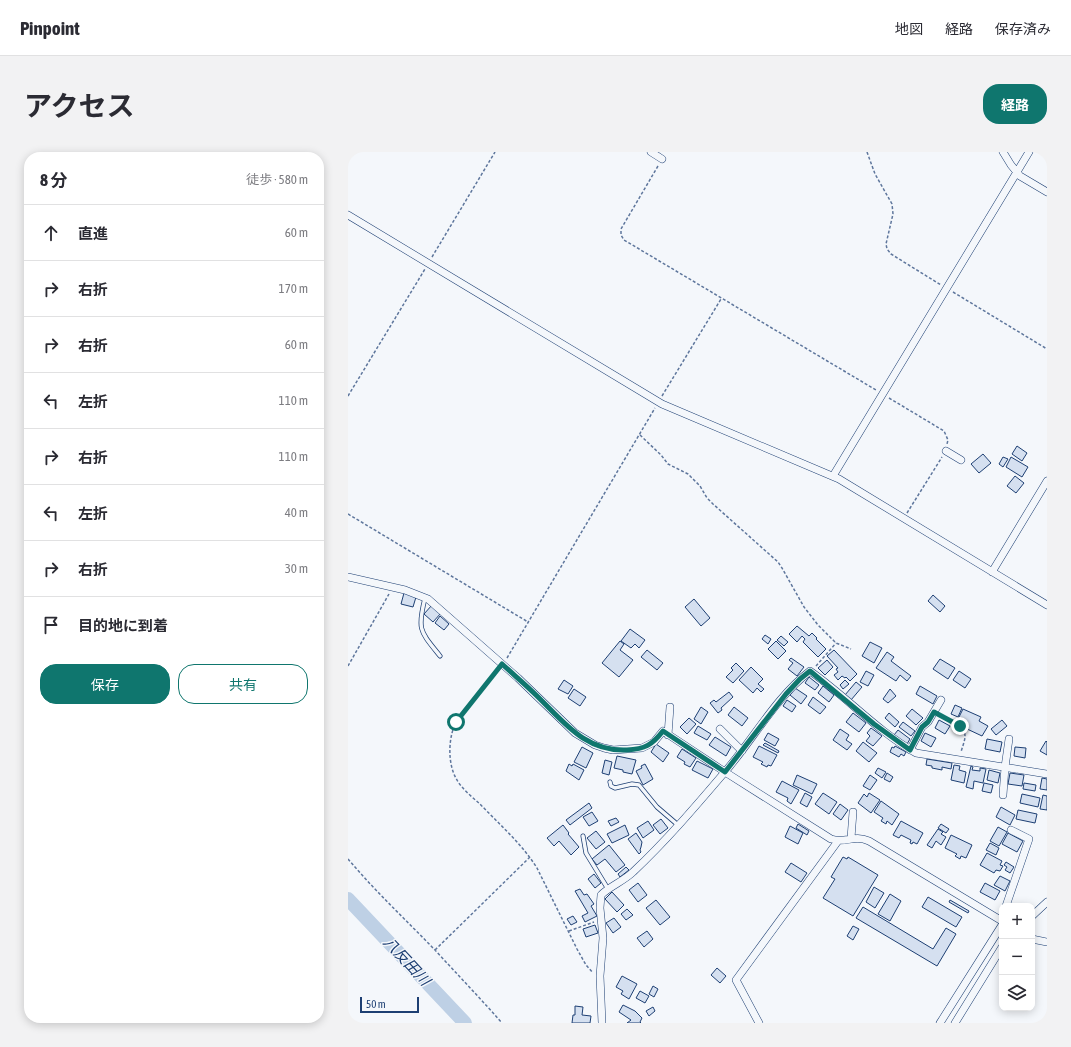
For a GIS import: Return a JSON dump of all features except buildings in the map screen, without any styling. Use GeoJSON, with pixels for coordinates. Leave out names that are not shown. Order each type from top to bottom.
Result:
{"type":"FeatureCollection","features":[{"type":"Feature","properties":{"kind":"street"},"geometry":{"type":"LineString","coordinates":[[651,152],[662,159]]}},
{"type":"Feature","properties":{"kind":"street"},"geometry":{"type":"LineString","coordinates":[[1003,152],[1020,176],[1047,192]]}},
{"type":"Feature","properties":{"kind":"street"},"geometry":{"type":"LineString","coordinates":[[833,476],[1028,152]]}},
{"type":"Feature","properties":{"kind":"street"},"geometry":{"type":"LineString","coordinates":[[348,215],[659,402],[833,476],[1047,605]]}},
{"type":"Feature","properties":{"kind":"street"},"geometry":{"type":"LineString","coordinates":[[946,451],[961,460]]}},
{"type":"Feature","properties":{"kind":"street"},"geometry":{"type":"LineString","coordinates":[[992,572],[1047,481]]}},
{"type":"Feature","properties":{"kind":"street"},"geometry":{"type":"LineString","coordinates":[[348,577],[425,597],[502,664],[575,733],[595,745],[613,750],[633,750],[648,746],[654,742],[663,731],[831,839],[838,841],[851,838],[862,838],[869,841],[999,919]]}},
{"type":"Feature","properties":{"kind":"street"},"geometry":{"type":"LineString","coordinates":[[602,1023],[600,976],[603,938],[601,895],[630,875],[661,844],[725,772],[786,694],[800,679],[811,672],[874,724],[916,753],[1047,774]]}},
{"type":"Feature","properties":{"kind":"street"},"geometry":{"type":"LineString","coordinates":[[910,750],[922,727],[928,722],[941,700]]}},
{"type":"Feature","properties":{"kind":"street"},"geometry":{"type":"LineString","coordinates":[[668,735],[670,707]]}},
{"type":"Feature","properties":{"kind":"street"},"geometry":{"type":"LineString","coordinates":[[720,729],[742,751]]}},
{"type":"Feature","properties":{"kind":"street"},"geometry":{"type":"LineString","coordinates":[[1003,795],[1009,739]]}},
{"type":"Feature","properties":{"kind":"street"},"geometry":{"type":"LineString","coordinates":[[851,838],[853,812]]}},
{"type":"Feature","properties":{"kind":"street"},"geometry":{"type":"LineString","coordinates":[[1007,903],[1029,839],[1011,830]]}},
{"type":"Feature","properties":{"kind":"street"},"geometry":{"type":"LineString","coordinates":[[759,1023],[736,980],[838,841]]}},
{"type":"Feature","properties":{"kind":"street"},"geometry":{"type":"LineString","coordinates":[[1035,913],[1047,902]]}},
{"type":"Feature","properties":{"kind":"street"},"geometry":{"type":"LineString","coordinates":[[940,1023],[999,930]]}},
{"type":"Feature","properties":{"kind":"street"},"geometry":{"type":"LineString","coordinates":[[1035,940],[1047,942]]}},
{"type":"Feature","properties":{"kind":"street"},"geometry":{"type":"LineString","coordinates":[[955,1023],[999,952]]}},
{"type":"Feature","properties":{"kind":"lane"},"geometry":{"type":"LineString","coordinates":[[425,597],[421,614],[420,628],[424,636],[440,656]]}},
{"type":"Feature","properties":{"kind":"lane"},"geometry":{"type":"LineString","coordinates":[[610,782],[612,788],[632,784],[639,785],[657,807],[678,825]]}},
{"type":"Feature","properties":{"kind":"lane"},"geometry":{"type":"LineString","coordinates":[[583,836],[586,853],[608,889]]}},
{"type":"Feature","properties":{"kind":"path"},"geometry":{"type":"LineString","coordinates":[[348,396],[494,152]]}},
{"type":"Feature","properties":{"kind":"path"},"geometry":{"type":"LineString","coordinates":[[867,152],[875,174],[892,204],[893,214],[886,244],[887,249],[891,254],[1047,349]]}},
{"type":"Feature","properties":{"kind":"path"},"geometry":{"type":"LineString","coordinates":[[662,159],[621,229],[624,240],[944,431],[948,440],[946,451],[903,518]]}},
{"type":"Feature","properties":{"kind":"path"},"geometry":{"type":"LineString","coordinates":[[600,976],[595,974],[586,965],[577,950],[530,857],[457,780],[450,753],[451,740],[456,722],[502,664],[721,299]]}},
{"type":"Feature","properties":{"kind":"path"},"geometry":{"type":"LineString","coordinates":[[640,434],[668,464],[688,474],[700,486],[707,498],[713,504],[778,562],[804,607],[818,625],[836,643],[851,649]]}},
{"type":"Feature","properties":{"kind":"path"},"geometry":{"type":"LineString","coordinates":[[348,514],[528,622]]}},
{"type":"Feature","properties":{"kind":"path"},"geometry":{"type":"LineString","coordinates":[[348,666],[393,588]]}},
{"type":"Feature","properties":{"kind":"path"},"geometry":{"type":"LineString","coordinates":[[811,672],[836,643]]}},
{"type":"Feature","properties":{"kind":"path"},"geometry":{"type":"LineString","coordinates":[[934,712],[960,726],[965,734],[958,760]]}},
{"type":"Feature","properties":{"kind":"path"},"geometry":{"type":"LineString","coordinates":[[435,950],[530,857]]}},
{"type":"Feature","properties":{"kind":"path"},"geometry":{"type":"LineString","coordinates":[[348,860],[369,884],[435,950],[502,1023]]}},
{"type":"Feature","properties":{"kind":"path"},"geometry":{"type":"LineString","coordinates":[[568,932],[601,918]]}},
{"type":"Feature","properties":{"kind":"waterway","name":"八反田川"},"geometry":{"type":"LineString","coordinates":[[348,899],[465,1023]]}},
{"type":"Feature","properties":{"kind":"route"},"geometry":{"type":"LineString","coordinates":[[456,722],[498,671],[502,664],[536,695],[566,726],[584,740],[613,750],[633,750],[648,746],[654,742],[663,731],[725,772],[786,694],[810,671],[874,724],[910,750],[922,727],[928,722],[934,712],[960,726]]}}]}
